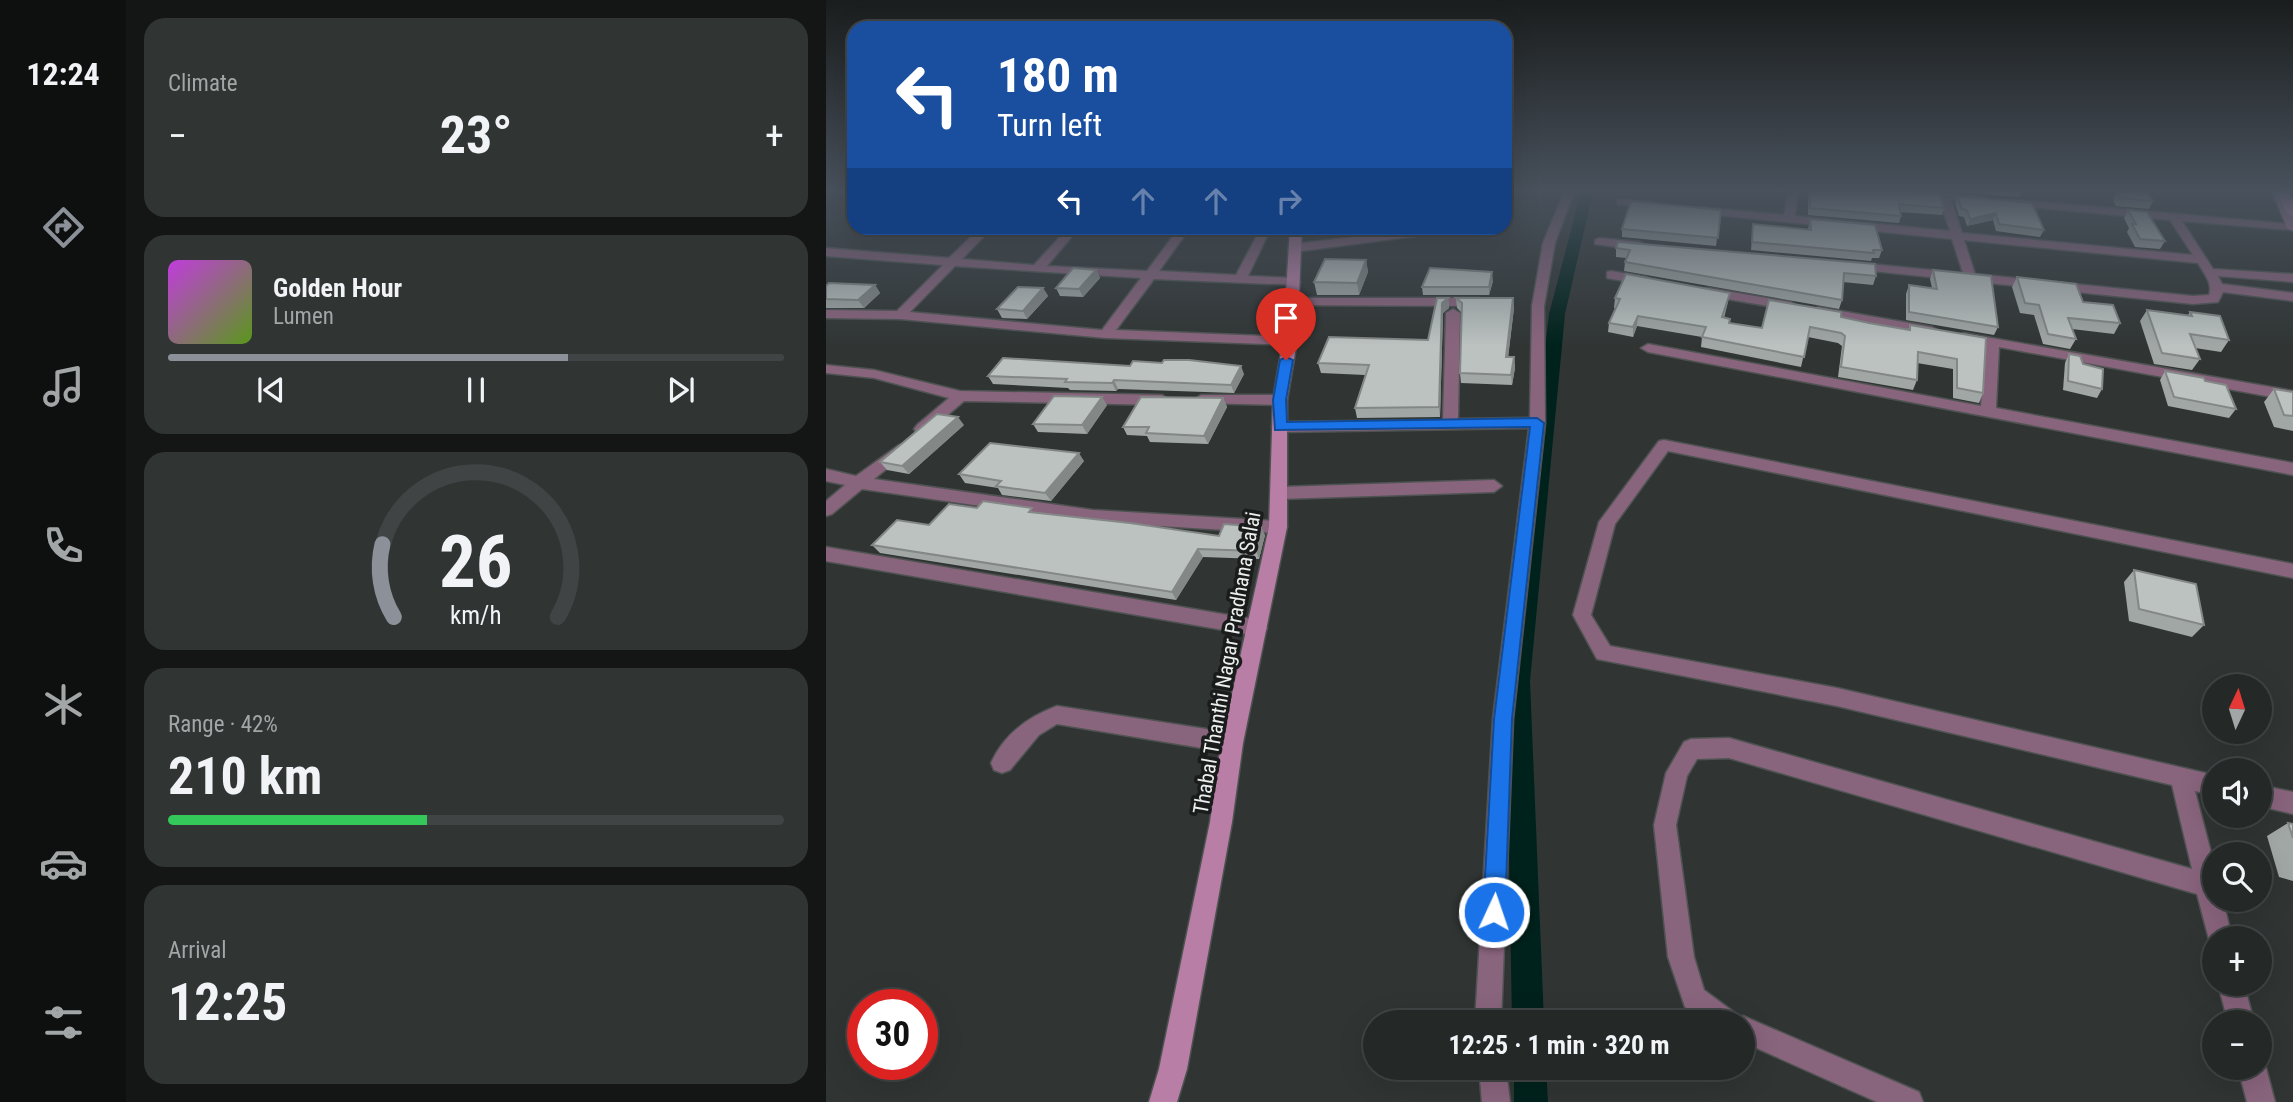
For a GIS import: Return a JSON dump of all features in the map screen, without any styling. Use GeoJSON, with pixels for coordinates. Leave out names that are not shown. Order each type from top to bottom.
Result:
{"type":"FeatureCollection","features":[{"type":"Feature","properties":{"kind":"main road","name":"Thabal Thanthi Nagar Pradhana Salai"},"geometry":{"type":"LineString","coordinates":[[1163,1102],[1173,1069],[1213,863],[1232,743],[1278,527],[1280,400],[1290,341],[1294,243]]}},
{"type":"Feature","properties":{"kind":"street"},"geometry":{"type":"LineString","coordinates":[[900,315],[971,243]]}},
{"type":"Feature","properties":{"kind":"street"},"geometry":{"type":"LineString","coordinates":[[1037,269],[1060,243]]}},
{"type":"Feature","properties":{"kind":"street"},"geometry":{"type":"LineString","coordinates":[[1106,334],[1174,243]]}},
{"type":"Feature","properties":{"kind":"street"},"geometry":{"type":"LineString","coordinates":[[1240,280],[1258,243]]}},
{"type":"Feature","properties":{"kind":"street"},"geometry":{"type":"LineString","coordinates":[[1294,248],[1332,243]]}},
{"type":"Feature","properties":{"kind":"street"},"geometry":{"type":"LineString","coordinates":[[1489,1010],[1503,719],[1537,423],[1538,306],[1549,243]]}},
{"type":"Feature","properties":{"kind":"street"},"geometry":{"type":"LineString","coordinates":[[1614,243],[1653,247]]}},
{"type":"Feature","properties":{"kind":"street"},"geometry":{"type":"LineString","coordinates":[[1961,243],[1970,276]]}},
{"type":"Feature","properties":{"kind":"street"},"geometry":{"type":"LineString","coordinates":[[2026,243],[2293,278]]}},
{"type":"Feature","properties":{"kind":"street"},"geometry":{"type":"LineString","coordinates":[[1839,264],[2193,300],[2213,299],[2216,287],[2191,243]]}},
{"type":"Feature","properties":{"kind":"street"},"geometry":{"type":"LineString","coordinates":[[826,252],[1037,269],[1294,282]]}},
{"type":"Feature","properties":{"kind":"street"},"geometry":{"type":"LineString","coordinates":[[1611,275],[1666,285]]}},
{"type":"Feature","properties":{"kind":"street"},"geometry":{"type":"LineString","coordinates":[[2216,287],[2293,297]]}},
{"type":"Feature","properties":{"kind":"street"},"geometry":{"type":"LineString","coordinates":[[1693,289],[2293,396]]}},
{"type":"Feature","properties":{"kind":"street"},"geometry":{"type":"LineString","coordinates":[[1291,302],[1494,302]]}},
{"type":"Feature","properties":{"kind":"street"},"geometry":{"type":"LineString","coordinates":[[1450,424],[1453,313]]}},
{"type":"Feature","properties":{"kind":"street"},"geometry":{"type":"LineString","coordinates":[[826,314],[900,315],[1106,334],[1290,341]]}},
{"type":"Feature","properties":{"kind":"street"},"geometry":{"type":"LineString","coordinates":[[1988,413],[1992,342]]}},
{"type":"Feature","properties":{"kind":"street"},"geometry":{"type":"LineString","coordinates":[[1648,348],[2293,469]]}},
{"type":"Feature","properties":{"kind":"street"},"geometry":{"type":"LineString","coordinates":[[826,369],[874,374],[960,396],[1280,400]]}},
{"type":"Feature","properties":{"kind":"street"},"geometry":{"type":"LineString","coordinates":[[826,510],[960,396]]}},
{"type":"Feature","properties":{"kind":"street"},"geometry":{"type":"LineString","coordinates":[[1280,427],[1537,423]]}},
{"type":"Feature","properties":{"kind":"street"},"geometry":{"type":"LineString","coordinates":[[2202,782],[1837,696],[1604,653],[1581,615],[1607,522],[1664,445],[2293,571]]}},
{"type":"Feature","properties":{"kind":"street"},"geometry":{"type":"LineString","coordinates":[[826,475],[860,483],[1093,516],[1278,527]]}},
{"type":"Feature","properties":{"kind":"street"},"geometry":{"type":"LineString","coordinates":[[1280,493],[1494,486]]}},
{"type":"Feature","properties":{"kind":"street"},"geometry":{"type":"LineString","coordinates":[[826,554],[1258,628]]}},
{"type":"Feature","properties":{"kind":"street"},"geometry":{"type":"LineString","coordinates":[[1002,763],[1023,732],[1040,720],[1057,715],[1232,743]]}},
{"type":"Feature","properties":{"kind":"street"},"geometry":{"type":"LineString","coordinates":[[1710,1010],[1694,998],[1680,945],[1665,825],[1677,773],[1691,749],[1729,748],[2202,884]]}},
{"type":"Feature","properties":{"kind":"street"},"geometry":{"type":"LineString","coordinates":[[2181,777],[2202,864]]}},
{"type":"Feature","properties":{"kind":"street"},"geometry":{"type":"LineString","coordinates":[[2272,798],[2293,803]]}},
{"type":"Feature","properties":{"kind":"street"},"geometry":{"type":"LineString","coordinates":[[1755,1034],[1909,1102]]}},
{"type":"Feature","properties":{"kind":"street"},"geometry":{"type":"LineString","coordinates":[[1494,1080],[1496,1102]]}},
{"type":"Feature","properties":{"kind":"street"},"geometry":{"type":"LineString","coordinates":[[2255,1080],[2261,1102]]}},
{"type":"Feature","properties":{"kind":"building"},"geometry":{"type":"Polygon","coordinates":[[[1618,243],[1635,243],[1875,264],[1876,276],[1844,273],[1842,300],[1625,262],[1630,250],[1616,248],[1618,243]]]}},
{"type":"Feature","properties":{"kind":"building"},"geometry":{"type":"Polygon","coordinates":[[[1768,243],[1880,243],[1882,250],[1873,250],[1874,253],[1768,243]]]}},
{"type":"Feature","properties":{"kind":"building"},"geometry":{"type":"Polygon","coordinates":[[[1325,259],[1366,260],[1357,283],[1314,282],[1325,259]]]}},
{"type":"Feature","properties":{"kind":"building"},"geometry":{"type":"Polygon","coordinates":[[[1073,268],[1096,270],[1079,289],[1056,288],[1073,268]]]}},
{"type":"Feature","properties":{"kind":"building"},"geometry":{"type":"Polygon","coordinates":[[[1430,268],[1492,272],[1489,287],[1422,287],[1430,268]]]}},
{"type":"Feature","properties":{"kind":"building"},"geometry":{"type":"Polygon","coordinates":[[[1933,270],[1991,276],[1998,327],[1909,312],[1909,285],[1937,289],[1933,270]]]}},
{"type":"Feature","properties":{"kind":"building"},"geometry":{"type":"Polygon","coordinates":[[[1626,274],[1730,293],[1722,317],[1730,319],[1729,323],[1762,328],[1769,300],[1841,312],[1841,317],[1869,323],[1910,330],[1910,325],[1986,338],[1983,393],[1957,388],[1957,359],[1918,352],[1917,380],[1841,367],[1845,336],[1810,327],[1804,357],[1702,337],[1706,327],[1638,316],[1633,327],[1609,323],[1620,299],[1615,298],[1626,274]]]}},
{"type":"Feature","properties":{"kind":"building"},"geometry":{"type":"Polygon","coordinates":[[[2017,277],[2076,284],[2083,302],[2113,305],[2120,323],[2068,318],[2076,339],[2048,334],[2039,305],[2025,303],[2017,277]]]}},
{"type":"Feature","properties":{"kind":"building"},"geometry":{"type":"Polygon","coordinates":[[[829,283],[875,285],[858,300],[826,299],[826,286],[829,283]]]}},
{"type":"Feature","properties":{"kind":"building"},"geometry":{"type":"Polygon","coordinates":[[[1018,287],[1043,288],[1023,311],[997,309],[1018,287]]]}},
{"type":"Feature","properties":{"kind":"building"},"geometry":{"type":"Polygon","coordinates":[[[1437,298],[1448,298],[1442,303],[1439,407],[1355,408],[1369,365],[1318,363],[1329,337],[1428,340],[1437,298]]]}},
{"type":"Feature","properties":{"kind":"building"},"geometry":{"type":"Polygon","coordinates":[[[1456,298],[1513,298],[1506,357],[1514,357],[1511,375],[1460,373],[1462,303],[1456,298]]]}},
{"type":"Feature","properties":{"kind":"building"},"geometry":{"type":"Polygon","coordinates":[[[2147,310],[2192,316],[2190,312],[2220,316],[2229,340],[2190,334],[2200,359],[2162,353],[2147,310]]]}},
{"type":"Feature","properties":{"kind":"building"},"geometry":{"type":"Polygon","coordinates":[[[2069,354],[2080,356],[2083,364],[2103,369],[2102,389],[2068,381],[2069,354]]]}},
{"type":"Feature","properties":{"kind":"building"},"geometry":{"type":"Polygon","coordinates":[[[1003,358],[1130,366],[1133,361],[1162,363],[1164,360],[1189,360],[1241,366],[1231,385],[1114,380],[1112,383],[1065,382],[1067,379],[988,376],[1003,358]]]}},
{"type":"Feature","properties":{"kind":"building"},"geometry":{"type":"Polygon","coordinates":[[[2165,371],[2226,385],[2236,409],[2174,397],[2165,371]]]}},
{"type":"Feature","properties":{"kind":"building"},"geometry":{"type":"Polygon","coordinates":[[[2274,389],[2293,392],[2293,416],[2284,415],[2274,389]]]}},
{"type":"Feature","properties":{"kind":"building"},"geometry":{"type":"Polygon","coordinates":[[[1054,396],[1102,397],[1082,425],[1033,424],[1054,396]]]}},
{"type":"Feature","properties":{"kind":"building"},"geometry":{"type":"Polygon","coordinates":[[[1141,397],[1223,398],[1204,436],[1146,433],[1149,427],[1123,427],[1141,397]]]}},
{"type":"Feature","properties":{"kind":"building"},"geometry":{"type":"Polygon","coordinates":[[[937,414],[958,417],[902,466],[880,462],[937,414]]]}},
{"type":"Feature","properties":{"kind":"building"},"geometry":{"type":"Polygon","coordinates":[[[990,443],[1079,453],[1045,493],[996,486],[1001,481],[959,474],[990,443]]]}},
{"type":"Feature","properties":{"kind":"building"},"geometry":{"type":"Polygon","coordinates":[[[983,501],[1032,508],[1029,512],[1219,536],[1224,524],[1261,527],[1256,551],[1198,549],[1172,592],[872,545],[897,520],[929,525],[949,504],[977,508],[983,501]]]}},
{"type":"Feature","properties":{"kind":"building"},"geometry":{"type":"Polygon","coordinates":[[[2134,570],[2196,584],[2204,625],[2139,609],[2134,570]]]}},
{"type":"Feature","properties":{"kind":"building"},"geometry":{"type":"Polygon","coordinates":[[[2288,823],[2293,824],[2293,838],[2288,823]]]}},
{"type":"Feature","properties":{"kind":"waterway"},"geometry":{"type":"LineString","coordinates":[[1528,1010],[1518,681],[1557,314],[1574,243]]}},
{"type":"Feature","properties":{"kind":"waterway"},"geometry":{"type":"LineString","coordinates":[[1530,1080],[1531,1102]]}},
{"type":"Feature","properties":{"kind":"route"},"geometry":{"type":"LineString","coordinates":[[1286,360],[1280,400],[1280,427],[1537,423],[1503,719],[1494,912]]}}]}
